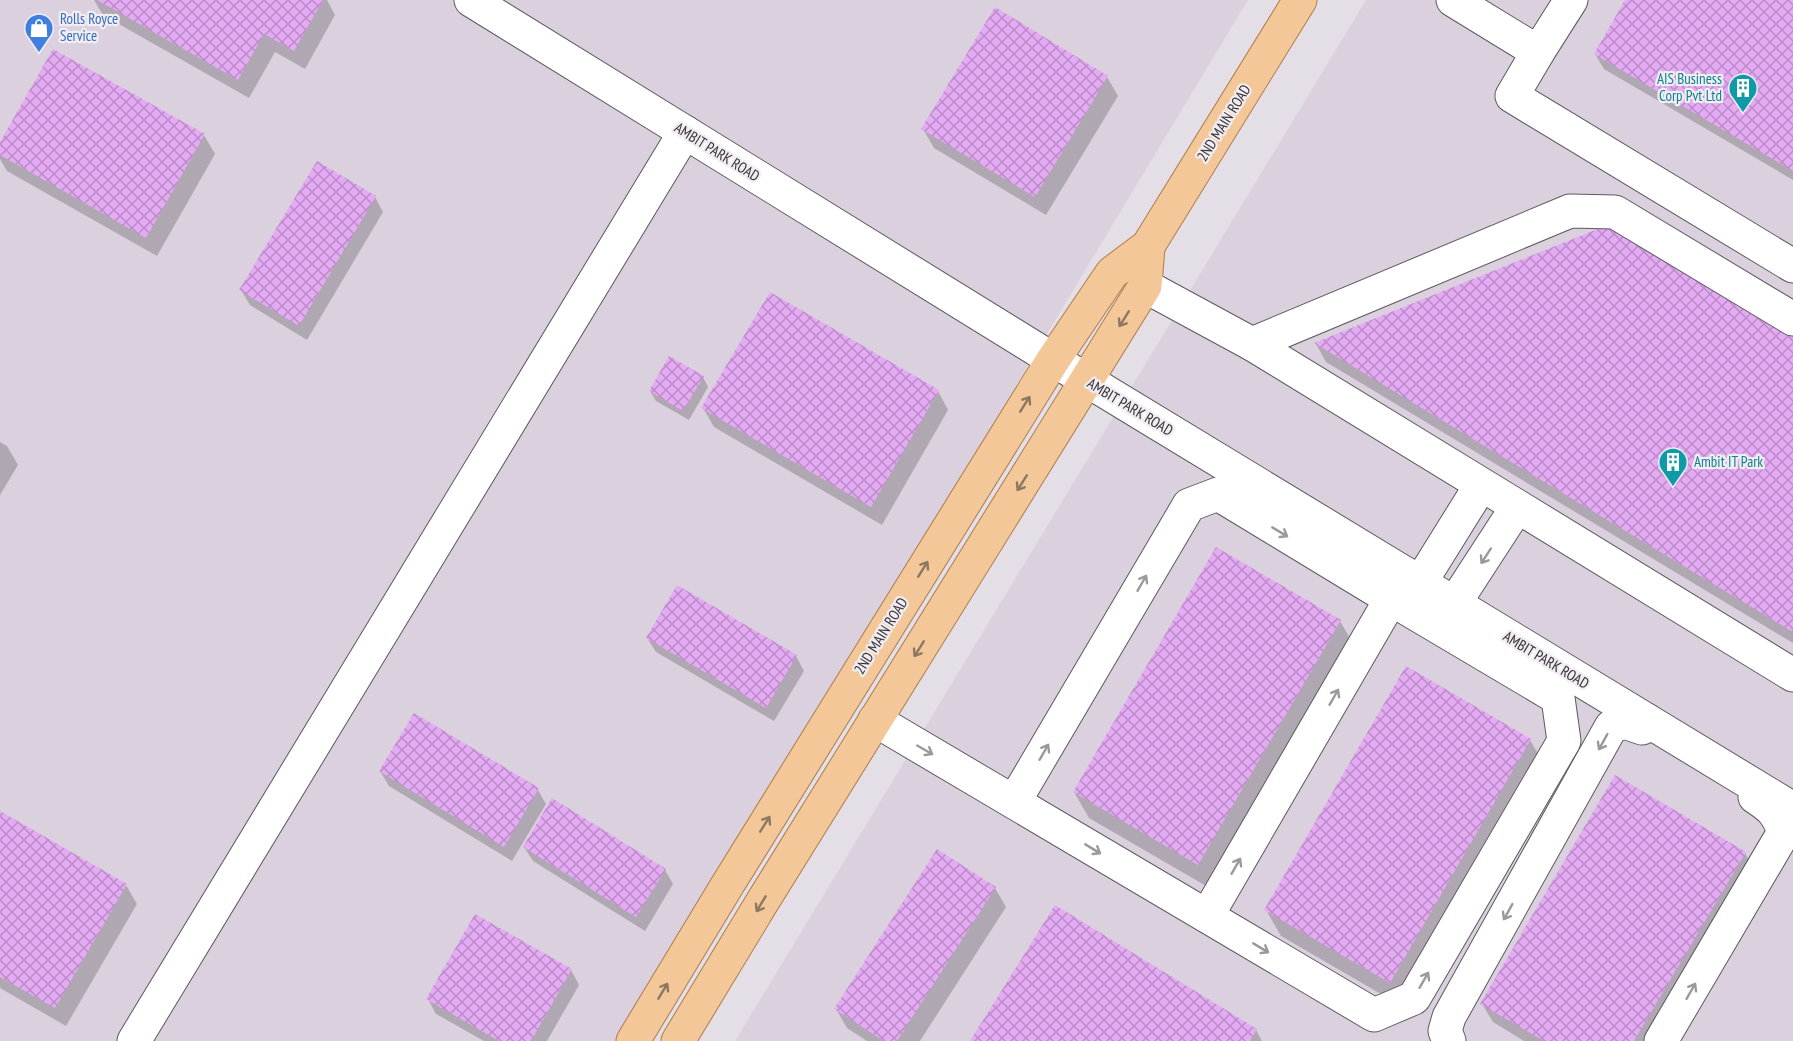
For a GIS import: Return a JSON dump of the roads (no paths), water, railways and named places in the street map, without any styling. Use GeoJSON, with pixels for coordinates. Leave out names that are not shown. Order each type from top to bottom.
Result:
{"type":"FeatureCollection","features":[{"type":"Feature","properties":{"kind":"main road","name":"2ND MAIN ROAD"},"geometry":{"type":"LineString","coordinates":[[633,1041],[1053,360],[1112,273],[1148,246],[1300,0]]}},
{"type":"Feature","properties":{"kind":"main road","name":"2ND MAIN ROAD"},"geometry":{"type":"LineString","coordinates":[[678,1041],[1145,286],[1148,246]]}},
{"type":"Feature","properties":{"kind":"street"},"geometry":{"type":"LineString","coordinates":[[1453,0],[1538,52]]}},
{"type":"Feature","properties":{"kind":"street"},"geometry":{"type":"LineString","coordinates":[[1571,0],[1512,96],[1793,266]]}},
{"type":"Feature","properties":{"kind":"street","name":"AMBIT PARK ROAD"},"geometry":{"type":"LineString","coordinates":[[488,4],[685,132],[1086,380],[1406,585],[1454,604],[1738,781],[1793,809]]}},
{"type":"Feature","properties":{"kind":"street"},"geometry":{"type":"LineString","coordinates":[[134,1041],[685,132]]}},
{"type":"Feature","properties":{"kind":"street"},"geometry":{"type":"LineString","coordinates":[[1252,344],[1570,211],[1615,212],[1793,319]]}},
{"type":"Feature","properties":{"kind":"street"},"geometry":{"type":"LineString","coordinates":[[1145,286],[1252,344],[1793,675]]}},
{"type":"Feature","properties":{"kind":"street"},"geometry":{"type":"LineString","coordinates":[[1207,916],[1406,585],[1481,485]]}},
{"type":"Feature","properties":{"kind":"street"},"geometry":{"type":"LineString","coordinates":[[875,720],[1374,1015],[1414,998],[1564,741],[1558,698],[1406,585],[1218,494],[1189,505],[1014,802]]}},
{"type":"Feature","properties":{"kind":"street"},"geometry":{"type":"LineString","coordinates":[[1454,604],[1517,507]]}},
{"type":"Feature","properties":{"kind":"street"},"geometry":{"type":"LineString","coordinates":[[1449,1041],[1445,1031],[1449,1017],[1611,727],[1624,722],[1644,724]]}},
{"type":"Feature","properties":{"kind":"street"},"geometry":{"type":"LineString","coordinates":[[1661,1041],[1784,832],[1778,815],[1738,781]]}},
{"type":"Feature","properties":{"kind":"place","name":"Rolls Royce Service"},"geometry":{"type":"Point","coordinates":[39,54]}},
{"type":"Feature","properties":{"kind":"place","name":"AIS Business Corp Pvt Ltd"},"geometry":{"type":"Point","coordinates":[1743,114]}},
{"type":"Feature","properties":{"kind":"place","name":"Ambit IT Park"},"geometry":{"type":"Point","coordinates":[1673,488]}}]}
